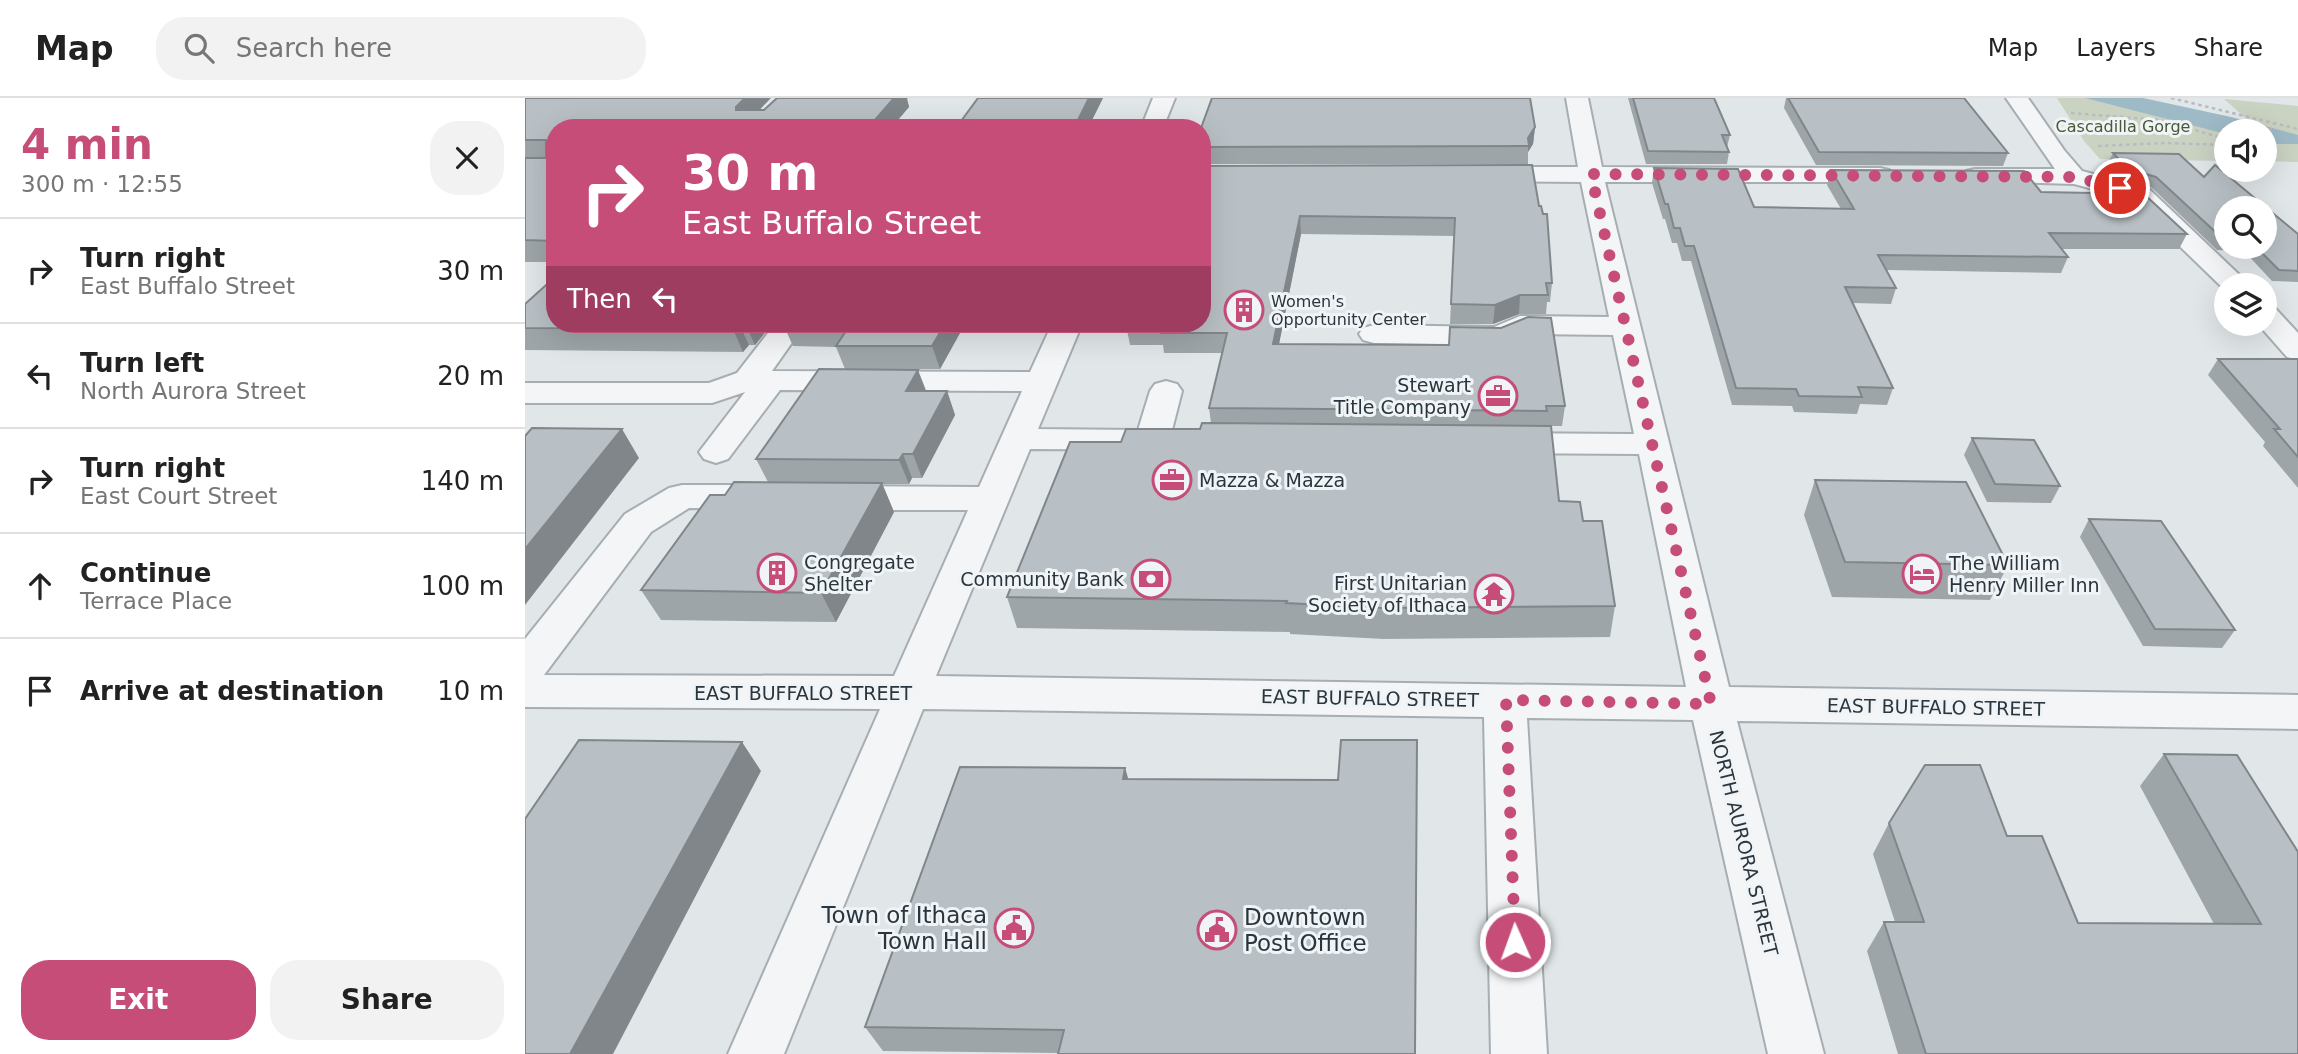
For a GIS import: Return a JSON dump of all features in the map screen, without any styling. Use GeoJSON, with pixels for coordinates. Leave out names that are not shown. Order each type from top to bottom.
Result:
{"type":"FeatureCollection","features":[{"type":"Feature","properties":{"kind":"street"},"geometry":{"type":"LineString","coordinates":[[1156,119],[1164,98]]}},
{"type":"Feature","properties":{"kind":"street","name":"NORTH AURORA STREET"},"geometry":{"type":"LineString","coordinates":[[1577,98],[1591,174],[1711,704],[1796,1054]]}},
{"type":"Feature","properties":{"kind":"street"},"geometry":{"type":"LineString","coordinates":[[2017,98],[2055,155],[2074,177]]}},
{"type":"Feature","properties":{"kind":"street"},"geometry":{"type":"LineString","coordinates":[[1465,174],[1909,176]]}},
{"type":"Feature","properties":{"kind":"street"},"geometry":{"type":"LineString","coordinates":[[1950,176],[2074,177],[2140,194],[2223,273]]}},
{"type":"Feature","properties":{"kind":"street"},"geometry":{"type":"LineString","coordinates":[[1374,334],[1500,349],[1520,326],[1626,326]]}},
{"type":"Feature","properties":{"kind":"street"},"geometry":{"type":"LineString","coordinates":[[2277,327],[2298,351]]}},
{"type":"Feature","properties":{"kind":"street"},"geometry":{"type":"LineString","coordinates":[[716,452],[785,333]]}},
{"type":"Feature","properties":{"kind":"street"},"geometry":{"type":"LineString","coordinates":[[756,1054],[1063,333]]}},
{"type":"Feature","properties":{"kind":"street"},"geometry":{"type":"LineString","coordinates":[[525,393],[712,393],[760,380],[1042,382]]}},
{"type":"Feature","properties":{"kind":"street"},"geometry":{"type":"LineString","coordinates":[[1152,440],[1166,391]]}},
{"type":"Feature","properties":{"kind":"street"},"geometry":{"type":"LineString","coordinates":[[1017,439],[1207,440]]}},
{"type":"Feature","properties":{"kind":"street"},"geometry":{"type":"LineString","coordinates":[[1469,443],[1653,444]]}},
{"type":"Feature","properties":{"kind":"street"},"geometry":{"type":"LineString","coordinates":[[525,669],[638,523],[682,496],[991,499]]}},
{"type":"Feature","properties":{"kind":"street","name":"EAST BUFFALO STREET"},"geometry":{"type":"LineString","coordinates":[[525,691],[1506,700],[2298,712]]}},
{"type":"Feature","properties":{"kind":"street"},"geometry":{"type":"LineString","coordinates":[[1506,700],[1519,1054]]}},
{"type":"Feature","properties":{"kind":"path"},"geometry":{"type":"LineString","coordinates":[[2171,98],[2247,119]]}},
{"type":"Feature","properties":{"kind":"path"},"geometry":{"type":"LineString","coordinates":[[2067,113],[2160,120],[2214,136]]}},
{"type":"Feature","properties":{"kind":"path"},"geometry":{"type":"LineString","coordinates":[[2277,127],[2298,130]]}},
{"type":"Feature","properties":{"kind":"path"},"geometry":{"type":"LineString","coordinates":[[2091,148],[2154,143],[2214,145]]}},
{"type":"Feature","properties":{"kind":"green space","name":"Cascadilla Gorge"},"geometry":{"type":"Polygon","coordinates":[[[2057,98],[2141,98],[2214,126],[2214,161],[2100,159],[2084,141],[2057,98]]]}},
{"type":"Feature","properties":{"kind":"green space","name":"Cascadilla Gorge"},"geometry":{"type":"Polygon","coordinates":[[[2224,99],[2298,106],[2298,162],[2277,161],[2277,119],[2246,119],[2224,99]]]}},
{"type":"Feature","properties":{"kind":"water"},"geometry":{"type":"Polygon","coordinates":[[[2085,98],[2143,98],[2238,119],[2214,119],[2214,131],[2085,98]]]}},
{"type":"Feature","properties":{"kind":"water"},"geometry":{"type":"Polygon","coordinates":[[[2277,129],[2298,135],[2298,144],[2277,144],[2277,129]]]}},
{"type":"Feature","properties":{"kind":"building"},"geometry":{"type":"Polygon","coordinates":[[[525,98],[745,98],[736,110],[764,110],[777,98],[894,98],[876,119],[546,119],[546,140],[525,140],[525,98]]]}},
{"type":"Feature","properties":{"kind":"building"},"geometry":{"type":"Polygon","coordinates":[[[978,98],[1089,98],[1078,119],[963,119],[978,98]]]}},
{"type":"Feature","properties":{"kind":"building"},"geometry":{"type":"Polygon","coordinates":[[[1212,98],[1530,98],[1535,127],[1528,138],[1529,146],[1211,147],[1211,119],[1204,119],[1212,98]]]}},
{"type":"Feature","properties":{"kind":"building"},"geometry":{"type":"Polygon","coordinates":[[[1633,98],[1714,98],[1730,135],[1722,135],[1729,152],[1648,151],[1633,98]]]}},
{"type":"Feature","properties":{"kind":"building"},"geometry":{"type":"Polygon","coordinates":[[[1788,98],[1964,98],[2008,153],[1819,152],[1788,98]]]}},
{"type":"Feature","properties":{"kind":"building"},"geometry":{"type":"Polygon","coordinates":[[[2113,153],[2179,154],[2204,177],[2214,166],[2214,182],[2235,182],[2252,196],[2214,196],[2214,231],[2156,177],[2128,169],[2113,153]]]}},
{"type":"Feature","properties":{"kind":"building"},"geometry":{"type":"Polygon","coordinates":[[[525,158],[546,158],[546,241],[525,240],[525,158]]]}},
{"type":"Feature","properties":{"kind":"building"},"geometry":{"type":"Polygon","coordinates":[[[1532,165],[1539,206],[1543,214],[1547,214],[1552,283],[1546,283],[1548,295],[1520,295],[1495,305],[1451,304],[1455,218],[1300,216],[1273,344],[1449,345],[1450,327],[1501,328],[1528,317],[1551,318],[1565,406],[1546,406],[1547,411],[1209,408],[1227,333],[1211,333],[1211,166],[1532,165]]]}},
{"type":"Feature","properties":{"kind":"building"},"geometry":{"type":"Polygon","coordinates":[[[1654,168],[1738,169],[1754,207],[1854,209],[1831,170],[2024,171],[2041,192],[2144,194],[2187,234],[2049,233],[2068,257],[1878,255],[1896,288],[1845,287],[1893,388],[1858,387],[1862,397],[1799,396],[1796,389],[1736,388],[1694,246],[1685,246],[1680,228],[1674,228],[1654,168]]]}},
{"type":"Feature","properties":{"kind":"building"},"geometry":{"type":"Polygon","coordinates":[[[2277,217],[2298,234],[2298,271],[2279,270],[2268,259],[2277,259],[2277,217]]]}},
{"type":"Feature","properties":{"kind":"building"},"geometry":{"type":"Polygon","coordinates":[[[546,285],[546,328],[525,328],[525,304],[546,285]]]}},
{"type":"Feature","properties":{"kind":"building"},"geometry":{"type":"Polygon","coordinates":[[[845,333],[940,333],[932,346],[836,346],[845,333]]]}},
{"type":"Feature","properties":{"kind":"building"},"geometry":{"type":"Polygon","coordinates":[[[2218,359],[2298,359],[2298,457],[2274,429],[2280,429],[2218,359]]]}},
{"type":"Feature","properties":{"kind":"building"},"geometry":{"type":"Polygon","coordinates":[[[819,369],[918,370],[906,391],[947,391],[913,454],[903,454],[899,460],[756,459],[819,369]]]}},
{"type":"Feature","properties":{"kind":"building"},"geometry":{"type":"Polygon","coordinates":[[[1202,423],[1551,426],[1559,501],[1580,502],[1583,521],[1602,521],[1615,606],[1383,608],[1286,603],[1287,601],[1007,597],[1070,442],[1121,442],[1126,429],[1200,429],[1202,423]]]}},
{"type":"Feature","properties":{"kind":"building"},"geometry":{"type":"Polygon","coordinates":[[[532,428],[622,429],[525,549],[525,436],[532,428]]]}},
{"type":"Feature","properties":{"kind":"building"},"geometry":{"type":"Polygon","coordinates":[[[1972,438],[2034,440],[2060,486],[1995,484],[1972,438]]]}},
{"type":"Feature","properties":{"kind":"building"},"geometry":{"type":"Polygon","coordinates":[[[1815,480],[1966,482],[2008,565],[1845,562],[1815,480]]]}},
{"type":"Feature","properties":{"kind":"building"},"geometry":{"type":"Polygon","coordinates":[[[734,482],[882,483],[821,593],[641,590],[710,495],[725,495],[734,482]]]}},
{"type":"Feature","properties":{"kind":"building"},"geometry":{"type":"Polygon","coordinates":[[[2089,519],[2161,521],[2235,630],[2155,629],[2089,519]]]}},
{"type":"Feature","properties":{"kind":"building"},"geometry":{"type":"Polygon","coordinates":[[[579,740],[742,742],[570,1054],[525,1054],[525,819],[579,740]]]}},
{"type":"Feature","properties":{"kind":"building"},"geometry":{"type":"Polygon","coordinates":[[[1341,740],[1417,740],[1415,1054],[1058,1054],[1064,1030],[865,1027],[960,767],[1125,768],[1123,779],[1338,780],[1341,740]]]}},
{"type":"Feature","properties":{"kind":"building"},"geometry":{"type":"Polygon","coordinates":[[[2164,754],[2237,755],[2298,852],[2298,1054],[1926,1054],[1884,922],[1924,922],[1889,823],[1925,765],[1980,765],[2007,836],[2042,836],[2078,923],[2261,924],[2164,754]]]}},
{"type":"Feature","properties":{"kind":"place","name":"Women's Opportunity Center"},"geometry":{"type":"Point","coordinates":[1244,310]}},
{"type":"Feature","properties":{"kind":"place","name":"Stewart Title Company"},"geometry":{"type":"Point","coordinates":[1498,396]}},
{"type":"Feature","properties":{"kind":"place","name":"Mazza & Mazza"},"geometry":{"type":"Point","coordinates":[1172,480]}},
{"type":"Feature","properties":{"kind":"place","name":"Congregate Shelter"},"geometry":{"type":"Point","coordinates":[777,573]}},
{"type":"Feature","properties":{"kind":"place","name":"The William Henry Miller Inn"},"geometry":{"type":"Point","coordinates":[1922,574]}},
{"type":"Feature","properties":{"kind":"place","name":"Community Bank"},"geometry":{"type":"Point","coordinates":[1151,579]}},
{"type":"Feature","properties":{"kind":"place","name":"First Unitarian Society of Ithaca"},"geometry":{"type":"Point","coordinates":[1494,594]}},
{"type":"Feature","properties":{"kind":"place","name":"Town of Ithaca Town Hall"},"geometry":{"type":"Point","coordinates":[1014,928]}},
{"type":"Feature","properties":{"kind":"place","name":"Downtown Post Office"},"geometry":{"type":"Point","coordinates":[1217,930]}},
{"type":"Feature","properties":{"kind":"route"},"geometry":{"type":"LineString","coordinates":[[1515,942],[1506,700],[1711,704],[1591,174],[2074,177],[2120,188]]}}]}
